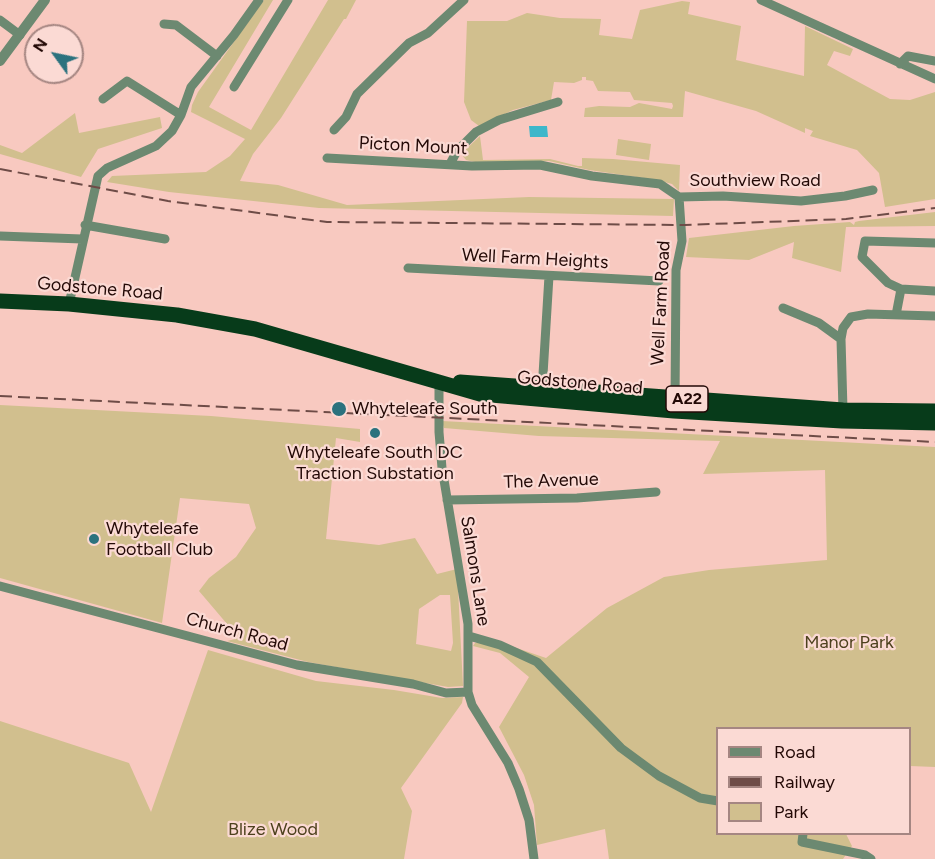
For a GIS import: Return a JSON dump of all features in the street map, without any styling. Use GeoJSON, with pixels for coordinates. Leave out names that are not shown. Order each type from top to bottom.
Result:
{"type":"FeatureCollection","features":[{"type":"Feature","properties":{"kind":"highway","name":"Godstone Road"},"geometry":{"type":"LineString","coordinates":[[0,301],[69,304],[177,315],[255,329],[439,382],[542,395],[842,421],[935,423]]}},
{"type":"Feature","properties":{"kind":"highway","name":"Godstone Road"},"geometry":{"type":"LineString","coordinates":[[674,405],[935,411]]}},
{"type":"Feature","properties":{"kind":"street"},"geometry":{"type":"LineString","coordinates":[[0,62],[45,0]]}},
{"type":"Feature","properties":{"kind":"street"},"geometry":{"type":"LineString","coordinates":[[69,304],[82,238],[98,176],[102,171],[156,146],[172,131],[181,115],[191,87],[218,56],[259,0]]}},
{"type":"Feature","properties":{"kind":"street"},"geometry":{"type":"LineString","coordinates":[[234,87],[288,0]]}},
{"type":"Feature","properties":{"kind":"street"},"geometry":{"type":"LineString","coordinates":[[334,130],[346,117],[357,94],[409,43],[428,33],[464,0]]}},
{"type":"Feature","properties":{"kind":"street"},"geometry":{"type":"LineString","coordinates":[[761,0],[824,30],[868,46],[900,64],[935,79]]}},
{"type":"Feature","properties":{"kind":"street"},"geometry":{"type":"LineString","coordinates":[[0,20],[20,35]]}},
{"type":"Feature","properties":{"kind":"street"},"geometry":{"type":"LineString","coordinates":[[164,24],[176,25],[218,56]]}},
{"type":"Feature","properties":{"kind":"street"},"geometry":{"type":"LineString","coordinates":[[900,64],[908,57],[935,61]]}},
{"type":"Feature","properties":{"kind":"street"},"geometry":{"type":"LineString","coordinates":[[103,99],[126,81],[181,115]]}},
{"type":"Feature","properties":{"kind":"street"},"geometry":{"type":"LineString","coordinates":[[450,164],[457,151],[476,132],[499,120],[558,102]]}},
{"type":"Feature","properties":{"kind":"street","name":"Picton Mount"},"geometry":{"type":"LineString","coordinates":[[327,158],[498,166]]}},
{"type":"Feature","properties":{"kind":"street","name":"Southview Road"},"geometry":{"type":"LineString","coordinates":[[498,166],[540,165],[592,176],[660,184],[680,197],[723,196],[801,201],[873,190]]}},
{"type":"Feature","properties":{"kind":"street","name":"Well Farm Road"},"geometry":{"type":"LineString","coordinates":[[674,405],[676,270],[682,242],[680,197]]}},
{"type":"Feature","properties":{"kind":"street"},"geometry":{"type":"LineString","coordinates":[[85,225],[165,239]]}},
{"type":"Feature","properties":{"kind":"street"},"geometry":{"type":"LineString","coordinates":[[0,236],[82,238]]}},
{"type":"Feature","properties":{"kind":"street"},"geometry":{"type":"LineString","coordinates":[[935,243],[865,241],[862,257],[888,284],[901,289],[935,291]]}},
{"type":"Feature","properties":{"kind":"street","name":"Well Farm Heights"},"geometry":{"type":"LineString","coordinates":[[408,268],[659,282]]}},
{"type":"Feature","properties":{"kind":"street"},"geometry":{"type":"LineString","coordinates":[[542,395],[549,276]]}},
{"type":"Feature","properties":{"kind":"street"},"geometry":{"type":"LineString","coordinates":[[896,315],[901,289]]}},
{"type":"Feature","properties":{"kind":"street"},"geometry":{"type":"LineString","coordinates":[[783,308],[819,322],[841,339]]}},
{"type":"Feature","properties":{"kind":"street"},"geometry":{"type":"LineString","coordinates":[[843,410],[841,339],[843,328],[851,317],[935,316]]}},
{"type":"Feature","properties":{"kind":"street","name":"Salmons Lane"},"geometry":{"type":"LineString","coordinates":[[439,382],[439,432],[447,500],[457,544],[469,636],[468,692],[472,705],[508,763],[519,789],[529,820],[534,859]]}},
{"type":"Feature","properties":{"kind":"street","name":"The Avenue"},"geometry":{"type":"LineString","coordinates":[[447,500],[577,498],[656,492]]}},
{"type":"Feature","properties":{"kind":"street","name":"Church Road"},"geometry":{"type":"LineString","coordinates":[[0,586],[297,665],[446,693],[468,692]]}},
{"type":"Feature","properties":{"kind":"street"},"geometry":{"type":"LineString","coordinates":[[469,636],[500,645],[537,662],[621,748],[669,781],[700,798],[716,801]]}},
{"type":"Feature","properties":{"kind":"street"},"geometry":{"type":"LineString","coordinates":[[804,835],[802,842],[865,855],[871,859]]}},
{"type":"Feature","properties":{"kind":"green space"},"geometry":{"type":"Polygon","coordinates":[[[264,0],[273,0],[209,107],[251,130],[328,0],[356,0],[281,118],[253,154],[240,181],[278,185],[347,205],[529,197],[674,199],[673,216],[319,208],[169,192],[107,182],[112,176],[206,172],[230,156],[245,139],[191,112],[198,92],[264,0]]]}},
{"type":"Feature","properties":{"kind":"green space"},"geometry":{"type":"Polygon","coordinates":[[[682,1],[690,2],[688,14],[741,26],[736,60],[804,76],[805,26],[853,49],[850,56],[834,51],[827,65],[890,99],[910,100],[935,92],[935,199],[885,207],[879,173],[857,150],[810,136],[813,131],[805,128],[805,133],[756,111],[685,91],[683,117],[584,117],[585,108],[599,106],[630,107],[639,103],[672,109],[673,106],[672,103],[634,100],[630,92],[598,91],[593,81],[582,77],[582,80],[574,83],[554,82],[551,100],[513,110],[479,126],[471,120],[464,102],[467,21],[507,21],[527,13],[560,18],[601,19],[599,35],[632,39],[640,10],[682,1]]]}},
{"type":"Feature","properties":{"kind":"green space"},"geometry":{"type":"Polygon","coordinates":[[[75,113],[79,133],[160,117],[162,128],[98,149],[81,177],[0,154],[0,145],[22,153],[75,113]]]}},
{"type":"Feature","properties":{"kind":"green space"},"geometry":{"type":"Polygon","coordinates":[[[480,136],[483,160],[550,159],[582,166],[582,158],[680,165],[679,191],[672,184],[657,180],[589,170],[549,161],[475,162],[466,160],[461,154],[480,136]]]}},
{"type":"Feature","properties":{"kind":"green space"},"geometry":{"type":"Polygon","coordinates":[[[618,139],[651,144],[649,160],[616,155],[618,139]]]}},
{"type":"Feature","properties":{"kind":"green space"},"geometry":{"type":"Polygon","coordinates":[[[935,212],[935,226],[846,227],[841,272],[792,258],[794,242],[749,260],[686,257],[689,238],[794,226],[850,222],[854,225],[859,221],[935,212]]]}},
{"type":"Feature","properties":{"kind":"green space"},"geometry":{"type":"Polygon","coordinates":[[[0,405],[211,416],[360,429],[360,442],[336,438],[326,539],[379,545],[415,538],[437,574],[457,569],[463,686],[448,687],[308,662],[227,641],[239,638],[199,591],[209,578],[236,557],[256,528],[249,504],[180,498],[162,623],[0,578],[0,405]],[[440,595],[419,609],[416,644],[451,651],[453,643],[450,595],[440,595]]]}},
{"type":"Feature","properties":{"kind":"green space","name":"Manor Park"},"geometry":{"type":"Polygon","coordinates":[[[442,421],[935,447],[935,767],[911,766],[911,727],[716,727],[716,835],[846,835],[852,846],[843,859],[609,859],[605,829],[537,845],[534,805],[524,775],[499,727],[529,677],[500,653],[473,646],[475,643],[496,641],[546,658],[607,608],[664,577],[709,570],[827,560],[825,470],[703,474],[720,441],[539,436],[444,428],[442,421]]]}},
{"type":"Feature","properties":{"kind":"green space","name":"Blize Wood"},"geometry":{"type":"Polygon","coordinates":[[[208,650],[316,681],[442,698],[463,697],[462,703],[401,788],[412,811],[404,859],[0,859],[0,721],[129,763],[151,812],[208,650]]]}},
{"type":"Feature","properties":{"kind":"water"},"geometry":{"type":"Polygon","coordinates":[[[529,126],[547,126],[548,137],[530,137],[529,126]]]}},
{"type":"Feature","properties":{"kind":"railway"},"geometry":{"type":"LineString","coordinates":[[0,169],[168,201],[327,222],[685,225],[846,219],[935,208]]}},
{"type":"Feature","properties":{"kind":"railway"},"geometry":{"type":"LineString","coordinates":[[0,396],[935,442]]}},
{"type":"Feature","properties":{"kind":"place","name":"Whyteleafe South"},"geometry":{"type":"Point","coordinates":[339,409]}},
{"type":"Feature","properties":{"kind":"place","name":"Whyteleafe South DC Traction Substation"},"geometry":{"type":"Point","coordinates":[375,433]}},
{"type":"Feature","properties":{"kind":"place","name":"Whyteleafe Football Club"},"geometry":{"type":"Point","coordinates":[94,539]}}]}
